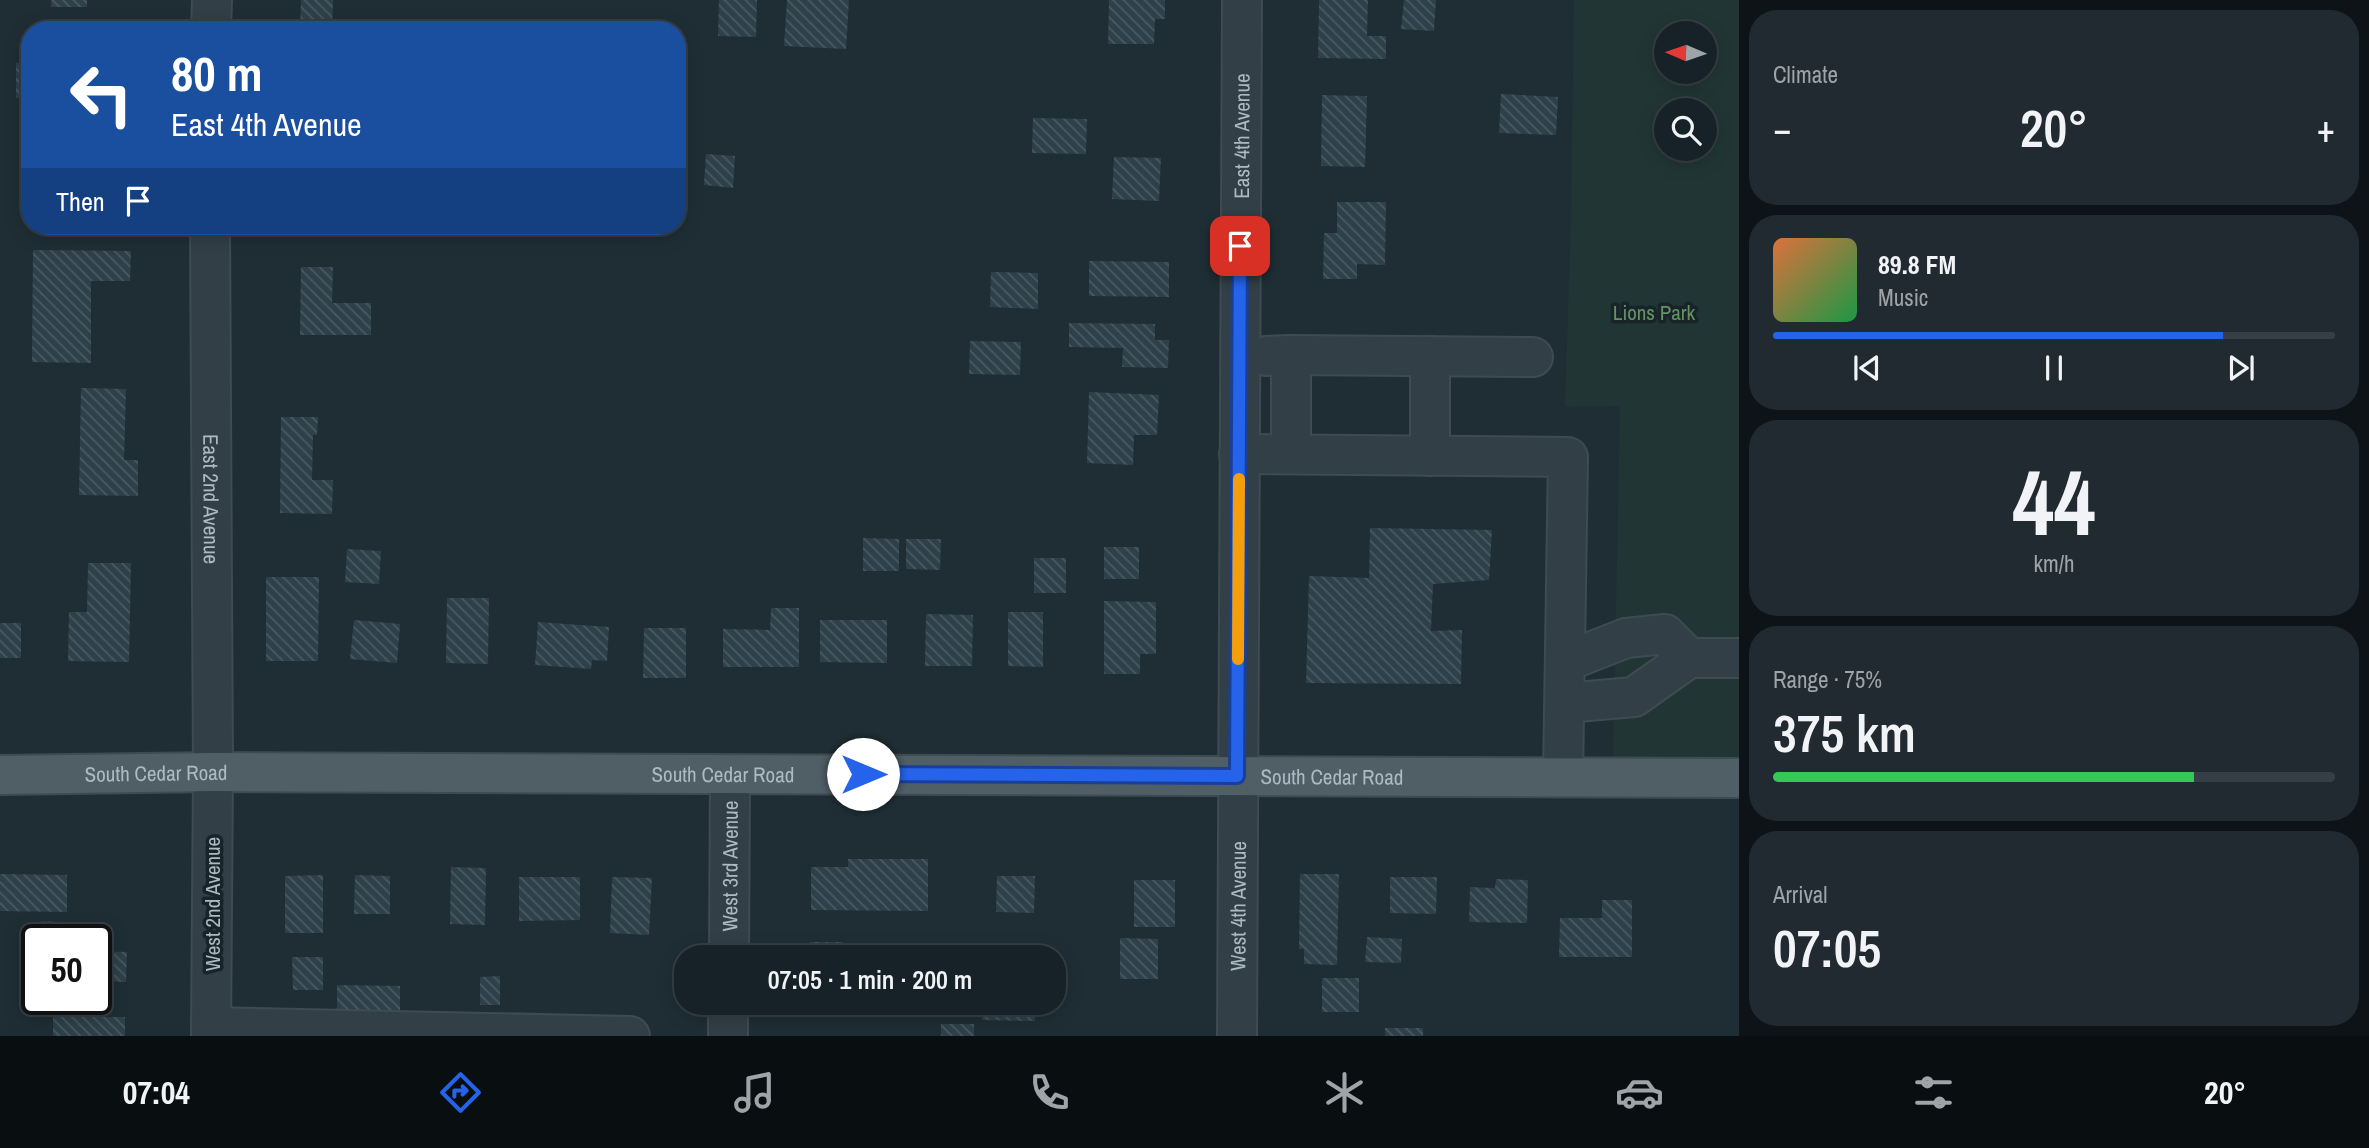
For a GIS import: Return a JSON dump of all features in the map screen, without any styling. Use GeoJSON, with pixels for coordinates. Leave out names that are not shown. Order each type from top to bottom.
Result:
{"type":"FeatureCollection","features":[{"type":"Feature","properties":{"kind":"main road","name":"South Cedar Road"},"geometry":{"type":"LineString","coordinates":[[0,775],[213,772],[1739,778]]}},
{"type":"Feature","properties":{"kind":"street"},"geometry":{"type":"LineString","coordinates":[[211,21],[212,0]]}},
{"type":"Feature","properties":{"kind":"street","name":"East 4th Avenue"},"geometry":{"type":"LineString","coordinates":[[1237,776],[1242,0]]}},
{"type":"Feature","properties":{"kind":"street","name":"East 2nd Avenue"},"geometry":{"type":"LineString","coordinates":[[210,235],[213,772]]}},
{"type":"Feature","properties":{"kind":"street"},"geometry":{"type":"LineString","coordinates":[[1291,355],[1291,454]]}},
{"type":"Feature","properties":{"kind":"street"},"geometry":{"type":"LineString","coordinates":[[1240,356],[1533,356]]}},
{"type":"Feature","properties":{"kind":"street"},"geometry":{"type":"LineString","coordinates":[[1430,356],[1430,456]]}},
{"type":"Feature","properties":{"kind":"street"},"geometry":{"type":"LineString","coordinates":[[1239,454],[1568,457],[1563,777]]}},
{"type":"Feature","properties":{"kind":"street"},"geometry":{"type":"LineString","coordinates":[[1565,662],[1626,638],[1665,634],[1689,658]]}},
{"type":"Feature","properties":{"kind":"street"},"geometry":{"type":"LineString","coordinates":[[1564,703],[1633,697],[1689,658],[1739,658]]}},
{"type":"Feature","properties":{"kind":"street","name":"West 2nd Avenue"},"geometry":{"type":"LineString","coordinates":[[211,1031],[213,772]]}},
{"type":"Feature","properties":{"kind":"street","name":"West 3rd Avenue"},"geometry":{"type":"LineString","coordinates":[[729,945],[730,774]]}},
{"type":"Feature","properties":{"kind":"street","name":"West 4th Avenue"},"geometry":{"type":"LineString","coordinates":[[1237,776],[1237,1036]]}},
{"type":"Feature","properties":{"kind":"street"},"geometry":{"type":"LineString","coordinates":[[728,1015],[728,1036]]}},
{"type":"Feature","properties":{"kind":"street"},"geometry":{"type":"LineString","coordinates":[[211,1031],[630,1036]]}},
{"type":"Feature","properties":{"kind":"green space","name":"Lions Park"},"geometry":{"type":"Polygon","coordinates":[[[1574,0],[1739,0],[1739,762],[1613,763],[1620,406],[1565,407],[1574,0]]]}},
{"type":"Feature","properties":{"kind":"building"},"geometry":{"type":"Polygon","coordinates":[[[51,0],[87,0],[87,7],[51,7],[51,0]]]}},
{"type":"Feature","properties":{"kind":"building"},"geometry":{"type":"Polygon","coordinates":[[[301,0],[333,0],[332,21],[300,21],[301,0]]]}},
{"type":"Feature","properties":{"kind":"building"},"geometry":{"type":"Polygon","coordinates":[[[719,0],[757,0],[756,37],[718,36],[719,0]]]}},
{"type":"Feature","properties":{"kind":"building"},"geometry":{"type":"Polygon","coordinates":[[[787,0],[849,0],[846,49],[784,46],[787,0]]]}},
{"type":"Feature","properties":{"kind":"building"},"geometry":{"type":"Polygon","coordinates":[[[1109,0],[1165,0],[1165,19],[1155,19],[1154,44],[1108,44],[1109,0]]]}},
{"type":"Feature","properties":{"kind":"building"},"geometry":{"type":"Polygon","coordinates":[[[1319,0],[1368,0],[1367,36],[1386,36],[1386,59],[1318,58],[1319,0]]]}},
{"type":"Feature","properties":{"kind":"building"},"geometry":{"type":"Polygon","coordinates":[[[1404,0],[1436,0],[1434,31],[1401,29],[1404,0]]]}},
{"type":"Feature","properties":{"kind":"building"},"geometry":{"type":"Polygon","coordinates":[[[372,19],[403,19],[403,21],[372,19]]]}},
{"type":"Feature","properties":{"kind":"building"},"geometry":{"type":"Polygon","coordinates":[[[16,63],[21,63],[21,98],[16,98],[16,63]]]}},
{"type":"Feature","properties":{"kind":"building"},"geometry":{"type":"Polygon","coordinates":[[[1501,94],[1558,97],[1556,135],[1499,133],[1501,94]]]}},
{"type":"Feature","properties":{"kind":"building"},"geometry":{"type":"Polygon","coordinates":[[[1322,95],[1367,96],[1365,167],[1321,166],[1322,95]]]}},
{"type":"Feature","properties":{"kind":"building"},"geometry":{"type":"Polygon","coordinates":[[[1033,118],[1087,119],[1086,154],[1032,153],[1033,118]]]}},
{"type":"Feature","properties":{"kind":"building"},"geometry":{"type":"Polygon","coordinates":[[[706,154],[735,156],[733,188],[704,185],[706,154]]]}},
{"type":"Feature","properties":{"kind":"building"},"geometry":{"type":"Polygon","coordinates":[[[1114,157],[1161,158],[1159,201],[1112,199],[1114,157]]]}},
{"type":"Feature","properties":{"kind":"building"},"geometry":{"type":"Polygon","coordinates":[[[1337,202],[1386,202],[1385,265],[1357,264],[1357,279],[1323,279],[1324,233],[1337,233],[1337,202]]]}},
{"type":"Feature","properties":{"kind":"building"},"geometry":{"type":"Polygon","coordinates":[[[33,250],[131,251],[130,281],[91,281],[91,363],[32,362],[33,250]]]}},
{"type":"Feature","properties":{"kind":"building"},"geometry":{"type":"Polygon","coordinates":[[[1089,261],[1169,262],[1169,297],[1089,296],[1089,261]]]}},
{"type":"Feature","properties":{"kind":"building"},"geometry":{"type":"Polygon","coordinates":[[[301,267],[333,267],[332,303],[371,303],[371,335],[300,335],[301,267]]]}},
{"type":"Feature","properties":{"kind":"building"},"geometry":{"type":"Polygon","coordinates":[[[991,272],[1038,273],[1038,309],[990,307],[991,272]]]}},
{"type":"Feature","properties":{"kind":"building"},"geometry":{"type":"Polygon","coordinates":[[[1069,323],[1155,324],[1155,340],[1169,340],[1168,368],[1122,367],[1123,348],[1069,347],[1069,323]]]}},
{"type":"Feature","properties":{"kind":"building"},"geometry":{"type":"Polygon","coordinates":[[[970,341],[1021,342],[1020,375],[969,374],[970,341]]]}},
{"type":"Feature","properties":{"kind":"building"},"geometry":{"type":"Polygon","coordinates":[[[81,388],[126,389],[124,460],[138,460],[138,496],[79,495],[81,388]]]}},
{"type":"Feature","properties":{"kind":"building"},"geometry":{"type":"Polygon","coordinates":[[[1089,392],[1159,395],[1157,435],[1134,435],[1133,465],[1087,463],[1089,392]]]}},
{"type":"Feature","properties":{"kind":"building"},"geometry":{"type":"Polygon","coordinates":[[[281,417],[318,417],[317,435],[313,435],[312,480],[333,480],[332,514],[280,513],[281,417]]]}},
{"type":"Feature","properties":{"kind":"building"},"geometry":{"type":"Polygon","coordinates":[[[1370,528],[1492,530],[1489,580],[1433,584],[1431,631],[1462,630],[1461,684],[1306,683],[1309,576],[1369,578],[1370,528]]]}},
{"type":"Feature","properties":{"kind":"building"},"geometry":{"type":"Polygon","coordinates":[[[863,538],[899,539],[899,571],[863,571],[863,538]]]}},
{"type":"Feature","properties":{"kind":"building"},"geometry":{"type":"Polygon","coordinates":[[[906,539],[941,539],[940,570],[906,569],[906,539]]]}},
{"type":"Feature","properties":{"kind":"building"},"geometry":{"type":"Polygon","coordinates":[[[1104,547],[1139,547],[1139,579],[1104,579],[1104,547]]]}},
{"type":"Feature","properties":{"kind":"building"},"geometry":{"type":"Polygon","coordinates":[[[347,549],[381,551],[379,584],[345,582],[347,549]]]}},
{"type":"Feature","properties":{"kind":"building"},"geometry":{"type":"Polygon","coordinates":[[[1034,558],[1066,558],[1066,593],[1034,593],[1034,558]]]}},
{"type":"Feature","properties":{"kind":"building"},"geometry":{"type":"Polygon","coordinates":[[[88,563],[131,563],[129,662],[68,661],[69,612],[87,612],[88,563]]]}},
{"type":"Feature","properties":{"kind":"building"},"geometry":{"type":"Polygon","coordinates":[[[266,577],[319,577],[318,661],[266,661],[266,577]]]}},
{"type":"Feature","properties":{"kind":"building"},"geometry":{"type":"Polygon","coordinates":[[[447,598],[489,598],[488,664],[446,663],[447,598]]]}},
{"type":"Feature","properties":{"kind":"building"},"geometry":{"type":"Polygon","coordinates":[[[1104,601],[1156,602],[1156,654],[1140,654],[1140,674],[1104,674],[1104,601]]]}},
{"type":"Feature","properties":{"kind":"building"},"geometry":{"type":"Polygon","coordinates":[[[771,608],[799,608],[799,667],[723,667],[723,629],[770,630],[771,608]]]}},
{"type":"Feature","properties":{"kind":"building"},"geometry":{"type":"Polygon","coordinates":[[[1008,612],[1043,612],[1043,667],[1008,666],[1008,612]]]}},
{"type":"Feature","properties":{"kind":"building"},"geometry":{"type":"Polygon","coordinates":[[[926,614],[973,615],[972,666],[925,666],[926,614]]]}},
{"type":"Feature","properties":{"kind":"building"},"geometry":{"type":"Polygon","coordinates":[[[354,620],[400,624],[397,663],[350,659],[354,620]]]}},
{"type":"Feature","properties":{"kind":"building"},"geometry":{"type":"Polygon","coordinates":[[[820,620],[887,620],[887,663],[820,662],[820,620]]]}},
{"type":"Feature","properties":{"kind":"building"},"geometry":{"type":"Polygon","coordinates":[[[538,622],[609,627],[607,661],[592,660],[591,669],[535,665],[538,622]]]}},
{"type":"Feature","properties":{"kind":"building"},"geometry":{"type":"Polygon","coordinates":[[[0,623],[21,623],[21,658],[0,658],[0,623]]]}},
{"type":"Feature","properties":{"kind":"building"},"geometry":{"type":"Polygon","coordinates":[[[644,628],[686,628],[686,678],[643,678],[644,628]]]}},
{"type":"Feature","properties":{"kind":"building"},"geometry":{"type":"Polygon","coordinates":[[[848,859],[928,859],[928,911],[811,910],[811,867],[848,867],[848,859]]]}},
{"type":"Feature","properties":{"kind":"building"},"geometry":{"type":"Polygon","coordinates":[[[451,867],[486,868],[485,925],[450,924],[451,867]]]}},
{"type":"Feature","properties":{"kind":"building"},"geometry":{"type":"Polygon","coordinates":[[[0,874],[67,875],[67,912],[0,911],[0,874]]]}},
{"type":"Feature","properties":{"kind":"building"},"geometry":{"type":"Polygon","coordinates":[[[1300,874],[1339,874],[1337,965],[1304,964],[1304,949],[1299,949],[1300,874]]]}},
{"type":"Feature","properties":{"kind":"building"},"geometry":{"type":"Polygon","coordinates":[[[323,875],[323,933],[285,933],[285,876],[323,875]]]}},
{"type":"Feature","properties":{"kind":"building"},"geometry":{"type":"Polygon","coordinates":[[[355,875],[390,876],[390,914],[354,914],[355,875]]]}},
{"type":"Feature","properties":{"kind":"building"},"geometry":{"type":"Polygon","coordinates":[[[997,876],[1035,876],[1034,913],[996,912],[997,876]]]}},
{"type":"Feature","properties":{"kind":"building"},"geometry":{"type":"Polygon","coordinates":[[[519,877],[580,877],[580,920],[519,921],[519,877]]]}},
{"type":"Feature","properties":{"kind":"building"},"geometry":{"type":"Polygon","coordinates":[[[612,877],[652,878],[649,935],[610,933],[612,877]]]}},
{"type":"Feature","properties":{"kind":"building"},"geometry":{"type":"Polygon","coordinates":[[[1390,877],[1437,877],[1436,914],[1390,913],[1390,877]]]}},
{"type":"Feature","properties":{"kind":"building"},"geometry":{"type":"Polygon","coordinates":[[[1496,879],[1528,880],[1527,923],[1469,922],[1470,887],[1495,888],[1496,879]]]}},
{"type":"Feature","properties":{"kind":"building"},"geometry":{"type":"Polygon","coordinates":[[[1134,880],[1175,880],[1175,927],[1134,927],[1134,880]]]}},
{"type":"Feature","properties":{"kind":"building"},"geometry":{"type":"Polygon","coordinates":[[[1602,900],[1632,900],[1632,957],[1559,957],[1560,918],[1602,918],[1602,900]]]}},
{"type":"Feature","properties":{"kind":"building"},"geometry":{"type":"Polygon","coordinates":[[[41,921],[64,922],[64,924],[41,924],[41,921]]]}},
{"type":"Feature","properties":{"kind":"building"},"geometry":{"type":"Polygon","coordinates":[[[1367,937],[1402,939],[1401,963],[1365,962],[1367,937]]]}},
{"type":"Feature","properties":{"kind":"building"},"geometry":{"type":"Polygon","coordinates":[[[1120,938],[1158,939],[1158,979],[1120,979],[1120,938]]]}},
{"type":"Feature","properties":{"kind":"building"},"geometry":{"type":"Polygon","coordinates":[[[810,942],[843,942],[843,945],[810,945],[810,942]]]}},
{"type":"Feature","properties":{"kind":"building"},"geometry":{"type":"Polygon","coordinates":[[[112,952],[127,952],[126,982],[112,982],[112,952]]]}},
{"type":"Feature","properties":{"kind":"building"},"geometry":{"type":"Polygon","coordinates":[[[292,957],[323,957],[323,990],[293,990],[292,957]]]}},
{"type":"Feature","properties":{"kind":"building"},"geometry":{"type":"Polygon","coordinates":[[[500,976],[500,1005],[480,1005],[480,977],[500,976]]]}},
{"type":"Feature","properties":{"kind":"building"},"geometry":{"type":"Polygon","coordinates":[[[1322,978],[1359,978],[1359,1012],[1322,1012],[1322,978]]]}},
{"type":"Feature","properties":{"kind":"building"},"geometry":{"type":"Polygon","coordinates":[[[337,985],[400,986],[400,1019],[337,1018],[337,985]]]}},
{"type":"Feature","properties":{"kind":"building"},"geometry":{"type":"Polygon","coordinates":[[[982,1015],[1035,1015],[1035,1021],[982,1020],[982,1015]]]}},
{"type":"Feature","properties":{"kind":"building"},"geometry":{"type":"Polygon","coordinates":[[[53,1017],[125,1017],[125,1036],[53,1036],[53,1017]]]}},
{"type":"Feature","properties":{"kind":"building"},"geometry":{"type":"Polygon","coordinates":[[[941,1024],[974,1024],[974,1036],[941,1036],[941,1024]]]}},
{"type":"Feature","properties":{"kind":"building"},"geometry":{"type":"Polygon","coordinates":[[[1385,1028],[1423,1028],[1423,1036],[1385,1036],[1385,1028]]]}},
{"type":"Feature","properties":{"kind":"slow traffic"},"geometry":{"type":"LineString","coordinates":[[1238,659],[1239,479]]}},
{"type":"Feature","properties":{"kind":"route"},"geometry":{"type":"LineString","coordinates":[[863,774],[1237,776],[1240,246]]}}]}
